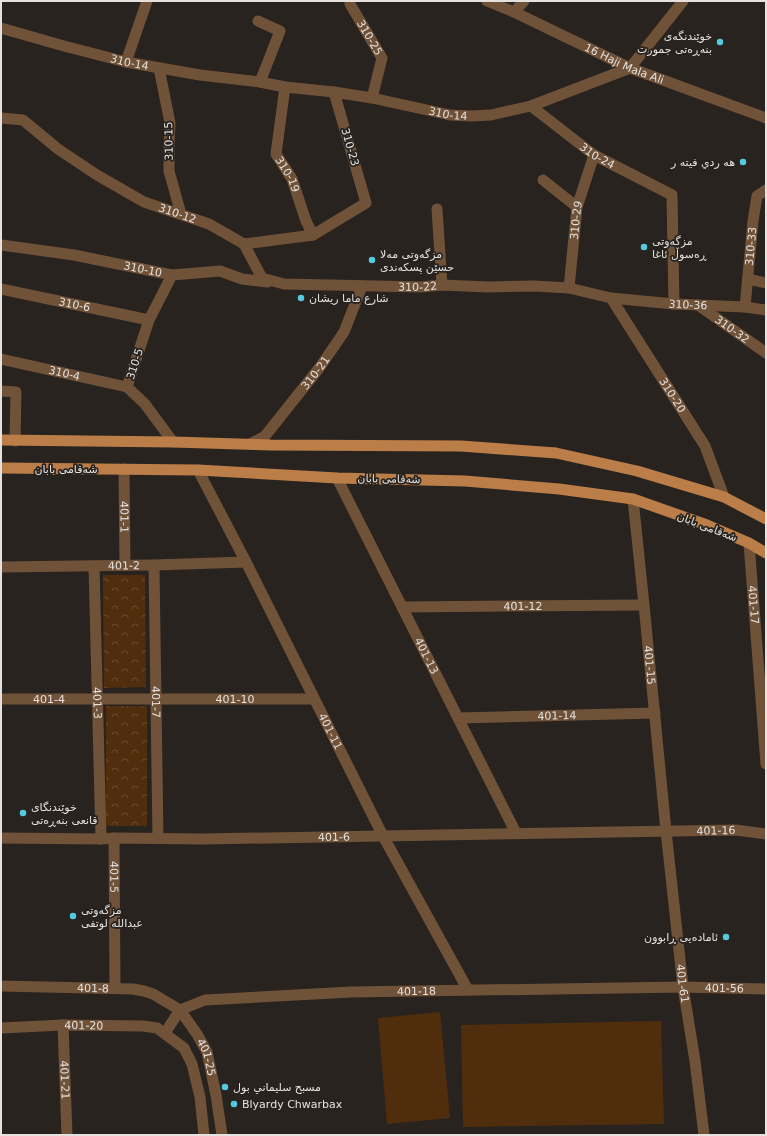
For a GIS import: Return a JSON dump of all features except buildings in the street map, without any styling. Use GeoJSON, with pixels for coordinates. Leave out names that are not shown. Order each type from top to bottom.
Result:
{"type":"FeatureCollection","features":[{"type":"Feature","properties":{"kind":"main road"},"geometry":{"type":"LineString","coordinates":[[1,440],[461,446],[556,452],[637,471],[724,497],[766,519]]}},
{"type":"Feature","properties":{"kind":"main road","name":"شەقامی بابان"},"geometry":{"type":"LineString","coordinates":[[1,468],[198,470],[338,478],[465,481],[559,489],[633,500],[707,525],[749,542],[766,553]]}},
{"type":"Feature","properties":{"kind":"street"},"geometry":{"type":"LineString","coordinates":[[126,62],[147,1]]}},
{"type":"Feature","properties":{"kind":"street","name":"310-25"},"geometry":{"type":"LineString","coordinates":[[350,1],[350,4],[382,58],[372,98]]}},
{"type":"Feature","properties":{"kind":"street","name":"16 Haji Mala Ali"},"geometry":{"type":"LineString","coordinates":[[487,1],[514,12],[630,68],[766,118]]}},
{"type":"Feature","properties":{"kind":"street"},"geometry":{"type":"LineString","coordinates":[[514,12],[524,1]]}},
{"type":"Feature","properties":{"kind":"street"},"geometry":{"type":"LineString","coordinates":[[630,68],[683,1]]}},
{"type":"Feature","properties":{"kind":"street"},"geometry":{"type":"LineString","coordinates":[[258,22],[280,31],[260,82]]}},
{"type":"Feature","properties":{"kind":"street","name":"310-14"},"geometry":{"type":"LineString","coordinates":[[1,28],[126,62],[200,75],[372,98],[450,115],[491,115],[531,106],[630,68]]}},
{"type":"Feature","properties":{"kind":"street","name":"310-15"},"geometry":{"type":"LineString","coordinates":[[159,68],[170,122],[168,145],[169,171],[181,214]]}},
{"type":"Feature","properties":{"kind":"street","name":"310-19"},"geometry":{"type":"LineString","coordinates":[[285,87],[276,154],[292,179],[306,221],[313,235]]}},
{"type":"Feature","properties":{"kind":"street","name":"310-23"},"geometry":{"type":"LineString","coordinates":[[313,235],[366,203],[334,92]]}},
{"type":"Feature","properties":{"kind":"street","name":"310-24"},"geometry":{"type":"LineString","coordinates":[[531,106],[594,155],[672,195],[674,304]]}},
{"type":"Feature","properties":{"kind":"street","name":"310-12"},"geometry":{"type":"LineString","coordinates":[[1,118],[23,120],[58,149],[130,195],[144,202],[209,224],[244,244]]}},
{"type":"Feature","properties":{"kind":"street","name":"310-29"},"geometry":{"type":"LineString","coordinates":[[569,288],[577,207],[594,155]]}},
{"type":"Feature","properties":{"kind":"street"},"geometry":{"type":"LineString","coordinates":[[543,180],[577,207]]}},
{"type":"Feature","properties":{"kind":"street","name":"310-33"},"geometry":{"type":"LineString","coordinates":[[745,307],[757,196],[766,190]]}},
{"type":"Feature","properties":{"kind":"street"},"geometry":{"type":"LineString","coordinates":[[437,209],[442,285]]}},
{"type":"Feature","properties":{"kind":"street"},"geometry":{"type":"LineString","coordinates":[[244,244],[313,235]]}},
{"type":"Feature","properties":{"kind":"street","name":"310-10"},"geometry":{"type":"LineString","coordinates":[[1,244],[74,255],[172,275],[220,271],[242,279],[284,284]]}},
{"type":"Feature","properties":{"kind":"street","name":"310-22"},"geometry":{"type":"LineString","coordinates":[[244,244],[262,278],[284,284],[421,287],[442,285],[488,287],[534,286],[569,288],[611,298]]}},
{"type":"Feature","properties":{"kind":"street","name":"310-5"},"geometry":{"type":"LineString","coordinates":[[172,275],[149,320],[127,387],[145,404],[173,442]]}},
{"type":"Feature","properties":{"kind":"street"},"geometry":{"type":"LineString","coordinates":[[748,279],[766,283]]}},
{"type":"Feature","properties":{"kind":"street","name":"310-21"},"geometry":{"type":"LineString","coordinates":[[250,444],[265,436],[320,367],[344,332],[362,286]]}},
{"type":"Feature","properties":{"kind":"street","name":"310-6"},"geometry":{"type":"LineString","coordinates":[[1,289],[149,320]]}},
{"type":"Feature","properties":{"kind":"street","name":"310-36"},"geometry":{"type":"LineString","coordinates":[[611,298],[674,304],[745,307],[766,310]]}},
{"type":"Feature","properties":{"kind":"street","name":"310-20"},"geometry":{"type":"LineString","coordinates":[[611,298],[706,446],[724,497]]}},
{"type":"Feature","properties":{"kind":"street","name":"310-32"},"geometry":{"type":"LineString","coordinates":[[698,304],[766,353]]}},
{"type":"Feature","properties":{"kind":"street","name":"310-4"},"geometry":{"type":"LineString","coordinates":[[1,359],[127,387]]}},
{"type":"Feature","properties":{"kind":"street"},"geometry":{"type":"LineString","coordinates":[[1,391],[16,392],[15,440]]}},
{"type":"Feature","properties":{"kind":"street","name":"401-1"},"geometry":{"type":"LineString","coordinates":[[124,469],[125,566]]}},
{"type":"Feature","properties":{"kind":"street","name":"401-11"},"geometry":{"type":"LineString","coordinates":[[198,470],[246,562],[383,836],[468,990]]}},
{"type":"Feature","properties":{"kind":"street","name":"401-13"},"geometry":{"type":"LineString","coordinates":[[338,478],[516,834]]}},
{"type":"Feature","properties":{"kind":"street","name":"401-15"},"geometry":{"type":"LineString","coordinates":[[633,500],[666,831]]}},
{"type":"Feature","properties":{"kind":"street","name":"401-17"},"geometry":{"type":"LineString","coordinates":[[749,542],[766,764]]}},
{"type":"Feature","properties":{"kind":"street","name":"401-2"},"geometry":{"type":"LineString","coordinates":[[1,567],[125,566],[246,562]]}},
{"type":"Feature","properties":{"kind":"street","name":"401-7"},"geometry":{"type":"LineString","coordinates":[[154,565],[158,838]]}},
{"type":"Feature","properties":{"kind":"street","name":"401-3"},"geometry":{"type":"LineString","coordinates":[[94,566],[101,839]]}},
{"type":"Feature","properties":{"kind":"street","name":"401-12"},"geometry":{"type":"LineString","coordinates":[[402,607],[644,605]]}},
{"type":"Feature","properties":{"kind":"street","name":"401-4"},"geometry":{"type":"LineString","coordinates":[[1,699],[98,699]]}},
{"type":"Feature","properties":{"kind":"street","name":"401-10"},"geometry":{"type":"LineString","coordinates":[[98,699],[314,699]]}},
{"type":"Feature","properties":{"kind":"street","name":"401-14"},"geometry":{"type":"LineString","coordinates":[[458,718],[655,713]]}},
{"type":"Feature","properties":{"kind":"street","name":"401-16"},"geometry":{"type":"LineString","coordinates":[[666,831],[736,830],[766,834]]}},
{"type":"Feature","properties":{"kind":"street","name":"401-6"},"geometry":{"type":"LineString","coordinates":[[1,838],[203,839],[666,831]]}},
{"type":"Feature","properties":{"kind":"street","name":"401-61"},"geometry":{"type":"LineString","coordinates":[[666,831],[683,987],[695,1061],[704,1135]]}},
{"type":"Feature","properties":{"kind":"street","name":"401-5"},"geometry":{"type":"LineString","coordinates":[[114,838],[115,988]]}},
{"type":"Feature","properties":{"kind":"street","name":"401-8"},"geometry":{"type":"LineString","coordinates":[[1,986],[133,989],[144,991],[165,1000],[180,1010]]}},
{"type":"Feature","properties":{"kind":"street","name":"401-56"},"geometry":{"type":"LineString","coordinates":[[683,987],[766,989]]}},
{"type":"Feature","properties":{"kind":"street","name":"401-18"},"geometry":{"type":"LineString","coordinates":[[180,1010],[205,1000],[351,992],[683,987]]}},
{"type":"Feature","properties":{"kind":"street"},"geometry":{"type":"LineString","coordinates":[[165,1033],[180,1010]]}},
{"type":"Feature","properties":{"kind":"street","name":"401-25"},"geometry":{"type":"LineString","coordinates":[[180,1010],[197,1034],[207,1052],[216,1095],[222,1135]]}},
{"type":"Feature","properties":{"kind":"street","name":"401-20"},"geometry":{"type":"LineString","coordinates":[[1,1028],[63,1025],[143,1026],[157,1028],[165,1033]]}},
{"type":"Feature","properties":{"kind":"street","name":"401-21"},"geometry":{"type":"LineString","coordinates":[[63,1025],[66,1135]]}},
{"type":"Feature","properties":{"kind":"street","name":"401-25"},"geometry":{"type":"LineString","coordinates":[[165,1033],[184,1048],[192,1064],[200,1098],[204,1135]]}},
{"type":"Feature","properties":{"kind":"green space"},"geometry":{"type":"Polygon","coordinates":[[[103,575],[145,575],[146,687],[104,688],[103,575]]]}},
{"type":"Feature","properties":{"kind":"green space"},"geometry":{"type":"Polygon","coordinates":[[[106,706],[147,706],[147,826],[106,826],[106,706]]]}},
{"type":"Feature","properties":{"kind":"green space"},"geometry":{"type":"Polygon","coordinates":[[[440,1012],[450,1118],[387,1124],[378,1018],[440,1012]]]}},
{"type":"Feature","properties":{"kind":"green space"},"geometry":{"type":"Polygon","coordinates":[[[661,1021],[664,1124],[463,1127],[461,1025],[661,1021]]]}},
{"type":"Feature","properties":{"kind":"place","name":"خوێندنگەی بنەڕەتی جمورت"},"geometry":{"type":"Point","coordinates":[720,42]}},
{"type":"Feature","properties":{"kind":"place","name":"هه ردي فيته ر"},"geometry":{"type":"Point","coordinates":[743,162]}},
{"type":"Feature","properties":{"kind":"place","name":"مزگەوتی ڕەسوڵ ئاغا"},"geometry":{"type":"Point","coordinates":[644,247]}},
{"type":"Feature","properties":{"kind":"place","name":"مزگەوتی مەلا حسێن پسکەندی"},"geometry":{"type":"Point","coordinates":[372,260]}},
{"type":"Feature","properties":{"kind":"place","name":"شارع ماما ريشان"},"geometry":{"type":"Point","coordinates":[301,298]}},
{"type":"Feature","properties":{"kind":"place","name":"خوێندنگای قانعی بنەڕەتی"},"geometry":{"type":"Point","coordinates":[23,813]}},
{"type":"Feature","properties":{"kind":"place","name":"مزگەوتی عبداللە لوتفی"},"geometry":{"type":"Point","coordinates":[73,916]}},
{"type":"Feature","properties":{"kind":"place","name":"ئامادەیی ڕابوون"},"geometry":{"type":"Point","coordinates":[726,937]}},
{"type":"Feature","properties":{"kind":"place","name":"مسبح سلیماني بول"},"geometry":{"type":"Point","coordinates":[225,1087]}},
{"type":"Feature","properties":{"kind":"place","name":"Blyardy Chwarbax"},"geometry":{"type":"Point","coordinates":[234,1104]}}]}
